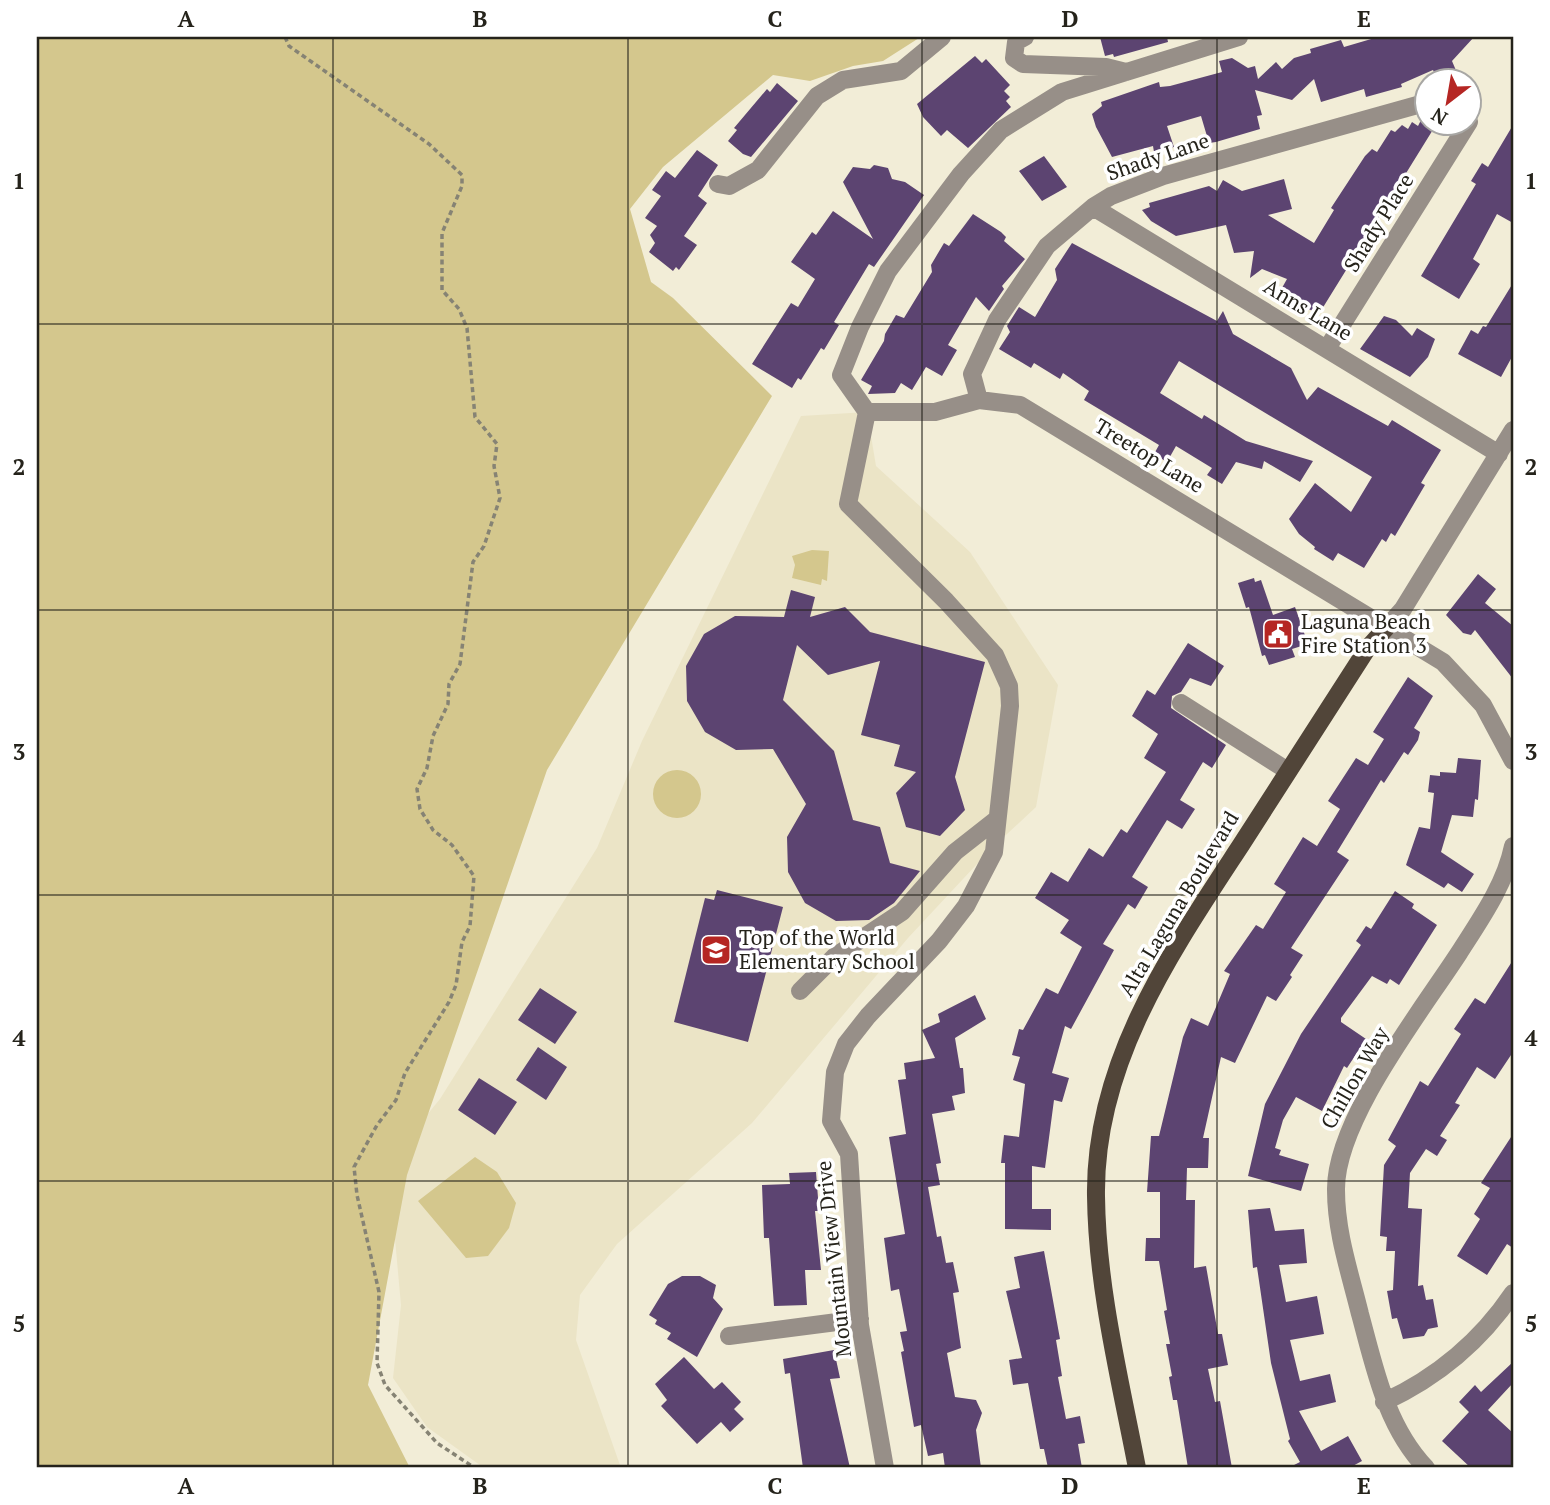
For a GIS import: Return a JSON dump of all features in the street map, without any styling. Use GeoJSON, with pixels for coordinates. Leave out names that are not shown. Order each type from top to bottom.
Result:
{"type":"FeatureCollection","features":[{"type":"Feature","properties":{"kind":"main road","name":"Alta Laguna Boulevard"},"geometry":{"type":"LineString","coordinates":[[1137,1468],[1100,1256],[1096,1195],[1100,1142],[1115,1075],[1140,1011],[1170,954],[1367,649],[1386,628]]}},
{"type":"Feature","properties":{"kind":"street"},"geometry":{"type":"LineString","coordinates":[[718,184],[729,186],[758,170],[817,96],[842,79],[901,71],[942,37]]}},
{"type":"Feature","properties":{"kind":"street"},"geometry":{"type":"LineString","coordinates":[[1025,37],[1016,42],[1014,58],[1023,64],[1107,67],[1130,72]]}},
{"type":"Feature","properties":{"kind":"street"},"geometry":{"type":"LineString","coordinates":[[867,412],[842,375],[860,327],[888,271],[961,174],[1002,130],[1062,92],[1239,37]]}},
{"type":"Feature","properties":{"kind":"street","name":"Shady Lane"},"geometry":{"type":"LineString","coordinates":[[979,400],[972,374],[997,320],[1047,246],[1093,207],[1111,196],[1163,176],[1414,106]]}},
{"type":"Feature","properties":{"kind":"street","name":"Shady Place"},"geometry":{"type":"LineString","coordinates":[[1328,347],[1458,136]]}},
{"type":"Feature","properties":{"kind":"street","name":"Anns Lane"},"geometry":{"type":"LineString","coordinates":[[1093,207],[1328,347],[1499,454]]}},
{"type":"Feature","properties":{"kind":"street","name":"Treetop Lane"},"geometry":{"type":"LineString","coordinates":[[867,412],[935,412],[979,400],[1020,405],[1386,628]]}},
{"type":"Feature","properties":{"kind":"street","name":"Mountain View Drive"},"geometry":{"type":"LineString","coordinates":[[867,412],[848,504],[946,601],[995,655],[1009,686],[1010,706],[995,852],[966,906],[939,941],[868,1016],[846,1044],[835,1072],[831,1121],[849,1154],[860,1319],[885,1468]]}},
{"type":"Feature","properties":{"kind":"street","name":"Alta Laguna Boulevard"},"geometry":{"type":"LineString","coordinates":[[1386,628],[1403,609],[1513,430]]}},
{"type":"Feature","properties":{"kind":"street"},"geometry":{"type":"LineString","coordinates":[[1386,628],[1443,662],[1483,705],[1513,761]]}},
{"type":"Feature","properties":{"kind":"street"},"geometry":{"type":"LineString","coordinates":[[1181,703],[1288,771]]}},
{"type":"Feature","properties":{"kind":"street"},"geometry":{"type":"LineString","coordinates":[[800,991],[834,957],[902,912],[955,852],[998,819]]}},
{"type":"Feature","properties":{"kind":"street","name":"Chillon Way"},"geometry":{"type":"LineString","coordinates":[[1426,1468],[1412,1453],[1384,1402],[1339,1232],[1335,1189],[1339,1154],[1374,1084],[1486,910],[1509,865],[1513,846]]}},
{"type":"Feature","properties":{"kind":"street"},"geometry":{"type":"LineString","coordinates":[[1384,1402],[1411,1389],[1464,1353],[1493,1323],[1513,1293]]}},
{"type":"Feature","properties":{"kind":"street"},"geometry":{"type":"LineString","coordinates":[[729,1336],[860,1319]]}},
{"type":"Feature","properties":{"kind":"path"},"geometry":{"type":"LineString","coordinates":[[285,37],[289,46],[429,144],[463,175],[462,186],[442,233],[442,290],[459,309],[467,328],[475,417],[497,444],[494,466],[500,498],[484,546],[473,562],[460,664],[449,684],[448,704],[433,736],[427,768],[417,789],[420,809],[433,830],[452,845],[474,876],[470,926],[462,942],[456,985],[449,1002],[405,1073],[396,1100],[377,1125],[354,1167],[357,1195],[379,1292],[377,1363],[385,1385],[437,1443],[475,1468]]}},
{"type":"Feature","properties":{"kind":"shaded area"},"geometry":{"type":"Polygon","coordinates":[[[37,37],[919,38],[883,61],[853,66],[810,81],[773,75],[663,167],[630,209],[651,282],[673,298],[772,396],[547,770],[407,1175],[368,1385],[410,1468],[37,1468],[37,37]]]}},
{"type":"Feature","properties":{"kind":"shaded area","name":"Top of the World Elementary School"},"geometry":{"type":"Polygon","coordinates":[[[867,412],[876,466],[970,552],[1058,685],[1036,807],[991,849],[908,938],[752,1123],[617,1244],[580,1295],[576,1340],[621,1468],[484,1468],[427,1427],[393,1378],[401,1305],[394,1228],[403,1144],[440,1099],[597,848],[642,741],[801,416],[867,412]]]}},
{"type":"Feature","properties":{"kind":"shaded area"},"geometry":{"type":"Polygon","coordinates":[[[812,550],[829,551],[827,581],[822,579],[821,585],[792,578],[795,565],[792,556],[812,550]]]}},
{"type":"Feature","properties":{"kind":"shaded area"},"geometry":{"type":"Polygon","coordinates":[[[677,770],[694,777],[701,794],[694,811],[677,818],[660,811],[653,794],[660,777],[677,770]]]}},
{"type":"Feature","properties":{"kind":"shaded area"},"geometry":{"type":"Polygon","coordinates":[[[475,1157],[497,1172],[516,1203],[509,1228],[488,1256],[466,1258],[418,1201],[475,1157]]]}},
{"type":"Feature","properties":{"kind":"building"},"geometry":{"type":"Polygon","coordinates":[[[1100,37],[1167,37],[1168,42],[1114,57],[1113,54],[1105,56],[1100,37]]]}},
{"type":"Feature","properties":{"kind":"building"},"geometry":{"type":"Polygon","coordinates":[[[1378,37],[1474,37],[1452,61],[1454,66],[1414,66],[1414,78],[1401,84],[1402,87],[1366,97],[1364,89],[1321,102],[1314,79],[1292,100],[1255,90],[1262,115],[1257,116],[1260,129],[1216,142],[1209,143],[1201,116],[1167,126],[1174,147],[1154,152],[1153,146],[1112,157],[1092,114],[1102,106],[1101,102],[1159,82],[1160,87],[1170,86],[1222,72],[1219,61],[1232,58],[1248,68],[1255,66],[1258,79],[1276,62],[1282,69],[1294,58],[1311,53],[1310,49],[1341,40],[1344,47],[1378,37]]]}},
{"type":"Feature","properties":{"kind":"building"},"geometry":{"type":"Polygon","coordinates":[[[975,56],[982,63],[986,59],[1010,85],[1004,91],[1010,97],[1006,101],[1011,107],[968,148],[947,130],[941,136],[923,117],[917,104],[975,56]]]}},
{"type":"Feature","properties":{"kind":"building"},"geometry":{"type":"Polygon","coordinates":[[[777,83],[798,101],[751,157],[743,154],[728,141],[737,130],[734,128],[767,89],[770,92],[777,83]]]}},
{"type":"Feature","properties":{"kind":"building"},"geometry":{"type":"Polygon","coordinates":[[[1412,122],[1414,136],[1429,136],[1322,309],[1319,307],[1316,313],[1307,308],[1305,311],[1278,295],[1287,279],[1262,269],[1250,278],[1254,251],[1234,253],[1226,225],[1176,236],[1151,221],[1142,210],[1150,207],[1149,203],[1209,186],[1217,191],[1223,180],[1242,191],[1284,179],[1292,209],[1268,215],[1314,243],[1334,210],[1331,208],[1365,156],[1372,149],[1377,152],[1391,130],[1395,132],[1402,125],[1408,129],[1412,122]]]}},
{"type":"Feature","properties":{"kind":"building"},"geometry":{"type":"Polygon","coordinates":[[[1513,125],[1513,223],[1497,214],[1473,259],[1480,264],[1459,299],[1421,276],[1476,184],[1471,181],[1482,163],[1488,167],[1513,125]]]}},
{"type":"Feature","properties":{"kind":"building"},"geometry":{"type":"Polygon","coordinates":[[[697,150],[718,165],[698,196],[707,203],[684,236],[697,245],[679,270],[676,267],[673,271],[649,252],[655,243],[650,235],[657,226],[645,218],[661,196],[652,190],[666,171],[675,178],[697,150]]]}},
{"type":"Feature","properties":{"kind":"building"},"geometry":{"type":"Polygon","coordinates":[[[1044,156],[1067,187],[1042,201],[1019,171],[1044,156]]]}},
{"type":"Feature","properties":{"kind":"building"},"geometry":{"type":"Polygon","coordinates":[[[874,165],[888,168],[892,179],[905,182],[924,195],[874,267],[869,264],[834,322],[839,325],[824,350],[821,348],[801,380],[798,378],[792,388],[752,364],[791,303],[798,307],[815,279],[791,262],[812,232],[816,235],[833,211],[873,239],[843,182],[853,167],[870,169],[874,165]]]}},
{"type":"Feature","properties":{"kind":"building"},"geometry":{"type":"Polygon","coordinates":[[[973,214],[1001,232],[1006,237],[1004,241],[1025,259],[1002,286],[1004,289],[989,311],[976,297],[948,345],[957,350],[942,376],[926,367],[912,390],[901,383],[895,393],[868,394],[872,386],[861,380],[896,315],[904,318],[932,272],[931,265],[944,243],[949,246],[973,214]]]}},
{"type":"Feature","properties":{"kind":"building"},"geometry":{"type":"Polygon","coordinates":[[[1072,243],[1217,321],[1223,311],[1233,334],[1291,368],[1307,400],[1318,387],[1388,426],[1392,420],[1441,450],[1421,483],[1425,485],[1395,536],[1391,533],[1386,542],[1382,539],[1364,568],[1338,553],[1333,561],[1314,549],[1289,519],[1315,483],[1351,512],[1372,477],[1179,361],[1160,393],[1202,419],[1204,415],[1246,441],[1313,461],[1300,482],[1264,461],[1262,469],[1236,462],[1222,484],[1207,475],[1212,468],[1176,446],[1167,462],[1154,454],[1159,445],[1084,400],[1089,391],[1063,373],[1060,379],[1034,363],[1031,368],[999,349],[1010,332],[1007,326],[1019,307],[1035,317],[1057,280],[1055,269],[1072,243]]]}},
{"type":"Feature","properties":{"kind":"building"},"geometry":{"type":"Polygon","coordinates":[[[1513,283],[1513,355],[1501,377],[1458,354],[1471,330],[1478,334],[1483,326],[1486,327],[1513,283]]]}},
{"type":"Feature","properties":{"kind":"building"},"geometry":{"type":"Polygon","coordinates":[[[1384,316],[1396,320],[1412,336],[1417,328],[1435,339],[1428,357],[1410,377],[1360,349],[1384,316]]]}},
{"type":"Feature","properties":{"kind":"building"},"geometry":{"type":"Polygon","coordinates":[[[1478,574],[1496,589],[1485,603],[1513,626],[1513,679],[1475,630],[1471,635],[1463,633],[1446,615],[1478,574]]]}},
{"type":"Feature","properties":{"kind":"building"},"geometry":{"type":"Polygon","coordinates":[[[1254,578],[1255,582],[1261,580],[1273,615],[1295,607],[1308,644],[1292,649],[1295,657],[1269,665],[1265,655],[1262,656],[1249,607],[1246,608],[1238,583],[1254,578]]]}},
{"type":"Feature","properties":{"kind":"building"},"geometry":{"type":"Polygon","coordinates":[[[791,590],[815,597],[810,617],[845,607],[870,632],[985,662],[955,777],[965,810],[940,836],[906,827],[896,793],[916,772],[894,766],[900,745],[861,735],[880,661],[828,675],[797,645],[783,700],[834,751],[853,820],[880,827],[890,863],[920,871],[894,903],[869,920],[836,921],[805,903],[788,872],[787,837],[806,804],[773,749],[736,750],[705,732],[687,701],[686,666],[704,634],[735,616],[784,617],[791,590]]]}},
{"type":"Feature","properties":{"kind":"building"},"geometry":{"type":"Polygon","coordinates":[[[1188,643],[1224,666],[1211,686],[1190,678],[1181,692],[1172,696],[1171,708],[1226,745],[1212,768],[1203,762],[1180,800],[1195,809],[1182,829],[1167,820],[1132,877],[1148,887],[1135,909],[1128,904],[1103,944],[1114,950],[1071,1029],[1065,1026],[1052,1073],[1069,1078],[1062,1102],[1054,1100],[1045,1168],[1032,1166],[1032,1209],[1051,1209],[1051,1230],[1005,1229],[1005,1163],[1001,1163],[1004,1135],[1019,1137],[1025,1084],[1013,1080],[1020,1057],[1012,1055],[1019,1029],[1023,1030],[1046,988],[1058,994],[1082,947],[1060,933],[1069,920],[1035,898],[1051,872],[1068,882],[1089,848],[1103,857],[1121,829],[1127,833],[1166,772],[1144,758],[1158,734],[1132,716],[1147,690],[1155,695],[1188,643]]]}},
{"type":"Feature","properties":{"kind":"building"},"geometry":{"type":"Polygon","coordinates":[[[1408,677],[1433,696],[1414,728],[1420,732],[1418,740],[1408,755],[1404,752],[1384,783],[1381,780],[1337,852],[1349,860],[1291,948],[1303,955],[1290,975],[1292,977],[1276,1001],[1267,996],[1235,1063],[1221,1057],[1203,1138],[1209,1138],[1208,1168],[1187,1168],[1186,1200],[1195,1200],[1194,1268],[1206,1266],[1218,1334],[1222,1334],[1228,1365],[1208,1369],[1215,1402],[1220,1401],[1232,1468],[1188,1468],[1177,1400],[1173,1400],[1169,1377],[1172,1376],[1166,1344],[1170,1344],[1159,1261],[1145,1261],[1146,1238],[1160,1238],[1160,1192],[1147,1192],[1151,1136],[1159,1136],[1183,1037],[1191,1018],[1208,1026],[1230,974],[1224,971],[1256,925],[1263,929],[1286,892],[1274,884],[1303,837],[1317,846],[1340,809],[1328,801],[1356,758],[1368,765],[1384,739],[1373,732],[1408,677]]]}},
{"type":"Feature","properties":{"kind":"building"},"geometry":{"type":"Polygon","coordinates":[[[1458,758],[1481,760],[1478,800],[1475,799],[1473,817],[1452,815],[1441,852],[1474,874],[1462,892],[1448,883],[1444,888],[1406,865],[1419,827],[1430,829],[1434,793],[1428,792],[1430,775],[1440,776],[1440,772],[1456,773],[1458,758]]]}},
{"type":"Feature","properties":{"kind":"building"},"geometry":{"type":"Polygon","coordinates":[[[717,890],[783,907],[748,1042],[674,1022],[705,898],[714,900],[717,890]]]}},
{"type":"Feature","properties":{"kind":"building"},"geometry":{"type":"Polygon","coordinates":[[[1395,891],[1414,904],[1412,908],[1437,925],[1399,985],[1390,979],[1387,984],[1372,976],[1341,1018],[1341,1022],[1366,1039],[1347,1068],[1344,1066],[1322,1111],[1296,1097],[1283,1120],[1275,1148],[1281,1150],[1279,1155],[1309,1164],[1301,1191],[1248,1176],[1265,1104],[1301,1034],[1361,945],[1356,941],[1366,926],[1371,929],[1395,891]]]}},
{"type":"Feature","properties":{"kind":"building"},"geometry":{"type":"Polygon","coordinates":[[[1513,960],[1513,1052],[1495,1079],[1477,1067],[1455,1103],[1460,1105],[1440,1136],[1447,1140],[1437,1156],[1426,1149],[1410,1173],[1408,1208],[1422,1209],[1418,1286],[1423,1285],[1426,1300],[1433,1299],[1438,1327],[1428,1329],[1424,1336],[1403,1339],[1397,1318],[1392,1319],[1387,1291],[1393,1290],[1395,1251],[1386,1251],[1387,1237],[1380,1236],[1384,1165],[1396,1146],[1388,1140],[1420,1081],[1428,1086],[1461,1034],[1454,1029],[1475,998],[1485,1004],[1513,960]]]}},
{"type":"Feature","properties":{"kind":"building"},"geometry":{"type":"Polygon","coordinates":[[[540,988],[577,1012],[555,1044],[518,1020],[540,988]]]}},
{"type":"Feature","properties":{"kind":"building"},"geometry":{"type":"Polygon","coordinates":[[[975,995],[986,1019],[955,1038],[960,1068],[963,1068],[965,1093],[952,1096],[955,1110],[932,1114],[941,1163],[936,1164],[940,1185],[928,1187],[937,1237],[941,1236],[946,1263],[953,1262],[959,1292],[953,1293],[961,1348],[947,1353],[955,1397],[976,1400],[982,1413],[976,1430],[981,1468],[945,1468],[943,1453],[928,1456],[921,1425],[914,1427],[901,1352],[904,1351],[900,1332],[907,1331],[899,1289],[891,1291],[884,1238],[905,1234],[889,1137],[906,1134],[898,1080],[906,1079],[904,1063],[935,1058],[922,1030],[940,1022],[938,1014],[975,995]]]}},
{"type":"Feature","properties":{"kind":"building"},"geometry":{"type":"Polygon","coordinates":[[[538,1047],[567,1067],[546,1100],[516,1080],[538,1047]]]}},
{"type":"Feature","properties":{"kind":"building"},"geometry":{"type":"Polygon","coordinates":[[[479,1078],[517,1102],[495,1135],[458,1110],[479,1078]]]}},
{"type":"Feature","properties":{"kind":"building"},"geometry":{"type":"Polygon","coordinates":[[[1513,1134],[1513,1248],[1507,1244],[1487,1275],[1457,1256],[1480,1219],[1474,1214],[1490,1188],[1481,1183],[1513,1134]]]}},
{"type":"Feature","properties":{"kind":"building"},"geometry":{"type":"Polygon","coordinates":[[[816,1172],[819,1211],[815,1211],[821,1270],[805,1270],[807,1305],[774,1306],[769,1238],[764,1238],[762,1185],[790,1184],[789,1173],[816,1172]]]}},
{"type":"Feature","properties":{"kind":"building"},"geometry":{"type":"Polygon","coordinates":[[[1270,1208],[1275,1231],[1304,1229],[1307,1263],[1279,1265],[1286,1302],[1317,1296],[1324,1334],[1290,1340],[1300,1381],[1330,1374],[1336,1402],[1299,1411],[1321,1451],[1348,1436],[1362,1461],[1349,1468],[1288,1468],[1300,1462],[1288,1441],[1290,1439],[1271,1363],[1257,1267],[1253,1268],[1248,1210],[1270,1208]]]}},
{"type":"Feature","properties":{"kind":"building"},"geometry":{"type":"Polygon","coordinates":[[[1044,1251],[1060,1339],[1056,1340],[1062,1376],[1058,1377],[1066,1419],[1080,1416],[1085,1443],[1078,1444],[1082,1468],[1048,1468],[1044,1449],[1040,1449],[1028,1383],[1013,1385],[1009,1360],[1022,1358],[1006,1291],[1020,1288],[1014,1257],[1044,1251]]]}},
{"type":"Feature","properties":{"kind":"building"},"geometry":{"type":"Polygon","coordinates":[[[682,1276],[700,1276],[716,1285],[713,1298],[723,1309],[697,1357],[667,1339],[671,1333],[655,1324],[657,1320],[649,1315],[668,1284],[682,1276]]]}},
{"type":"Feature","properties":{"kind":"building"},"geometry":{"type":"Polygon","coordinates":[[[834,1350],[840,1378],[830,1379],[850,1468],[803,1468],[790,1373],[785,1374],[783,1359],[834,1350]]]}},
{"type":"Feature","properties":{"kind":"building"},"geometry":{"type":"Polygon","coordinates":[[[684,1357],[714,1389],[722,1382],[741,1402],[734,1409],[744,1419],[730,1432],[721,1422],[697,1444],[661,1406],[667,1400],[655,1384],[684,1357]]]}},
{"type":"Feature","properties":{"kind":"building"},"geometry":{"type":"Polygon","coordinates":[[[1513,1362],[1513,1383],[1488,1410],[1513,1433],[1513,1468],[1471,1468],[1442,1441],[1469,1412],[1459,1402],[1475,1385],[1481,1392],[1513,1362]]]}},
{"type":"Feature","properties":{"kind":"place","name":"Laguna Beach Fire Station 3"},"geometry":{"type":"Point","coordinates":[1278,634]}},
{"type":"Feature","properties":{"kind":"place","name":"Top of the World Elementary School"},"geometry":{"type":"Point","coordinates":[716,950]}}]}
